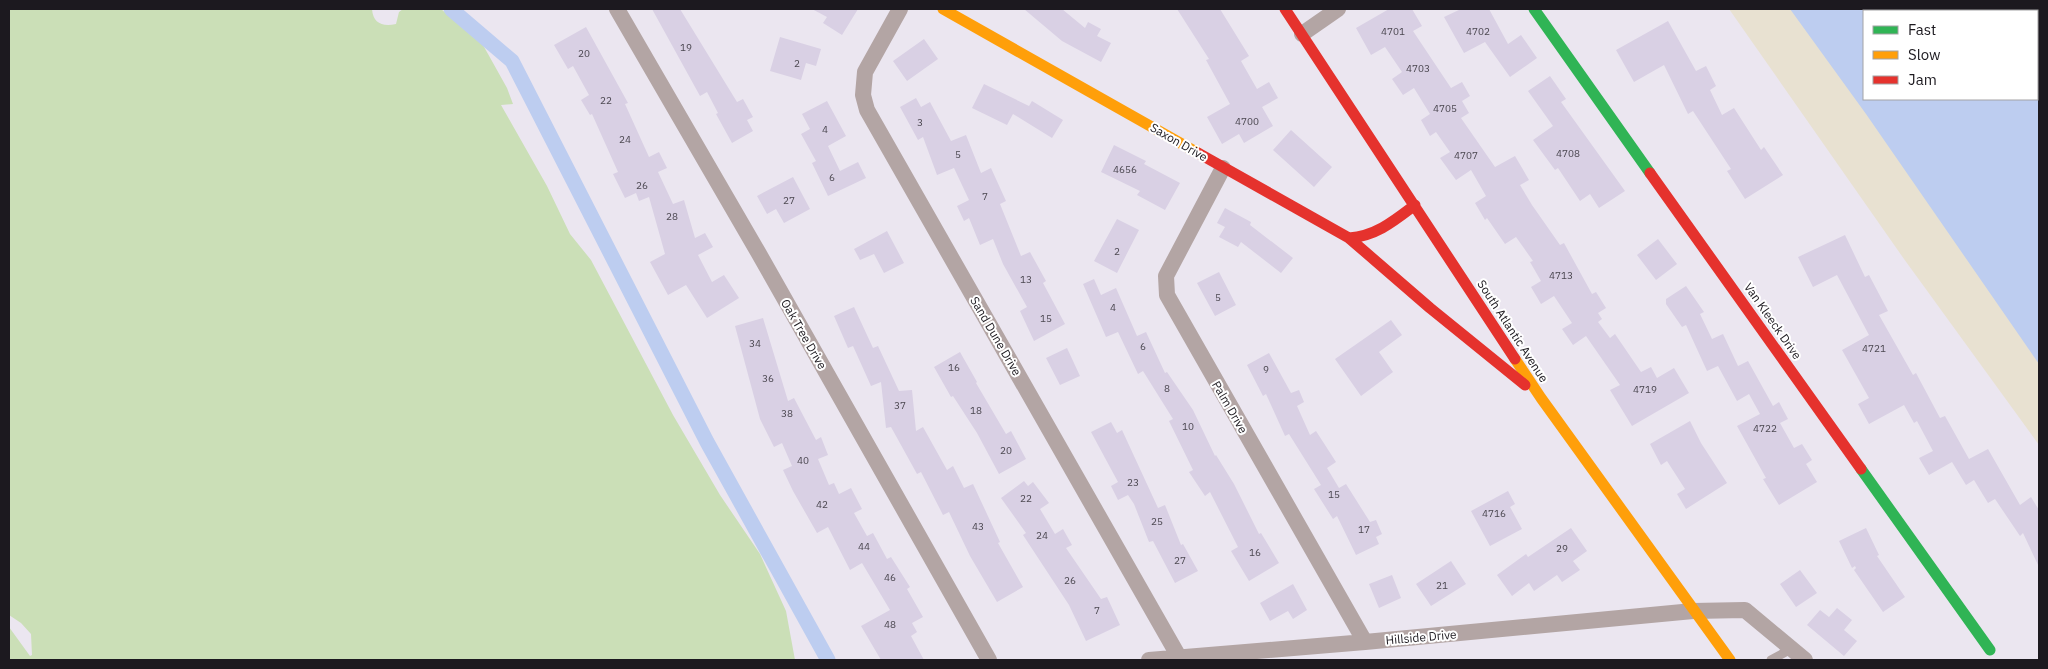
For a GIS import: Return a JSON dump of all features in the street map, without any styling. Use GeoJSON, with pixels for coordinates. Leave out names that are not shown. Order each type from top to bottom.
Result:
{"type":"FeatureCollection","features":[{"type":"Feature","properties":{"kind":"street","name":"Oak Tree Drive"},"geometry":{"type":"LineString","coordinates":[[617,9],[763,261],[989,660]]}},
{"type":"Feature","properties":{"kind":"street","name":"Sand Dune Drive"},"geometry":{"type":"LineString","coordinates":[[900,9],[865,72],[864,95],[867,110],[1179,657]]}},
{"type":"Feature","properties":{"kind":"street","name":"South Atlantic Avenue"},"geometry":{"type":"LineString","coordinates":[[1286,9],[1541,398],[1730,660]]}},
{"type":"Feature","properties":{"kind":"street"},"geometry":{"type":"LineString","coordinates":[[1302,34],[1338,9]]}},
{"type":"Feature","properties":{"kind":"street","name":"Van Kleeck Drive"},"geometry":{"type":"LineString","coordinates":[[1534,9],[1990,650]]}},
{"type":"Feature","properties":{"kind":"street","name":"Saxon Drive"},"geometry":{"type":"LineString","coordinates":[[954,11],[1224,168],[1349,238],[1430,308],[1541,398]]}},
{"type":"Feature","properties":{"kind":"street","name":"Palm Drive"},"geometry":{"type":"LineString","coordinates":[[1224,168],[1166,276],[1167,295],[1365,642]]}},
{"type":"Feature","properties":{"kind":"street"},"geometry":{"type":"LineString","coordinates":[[1349,238],[1364,238],[1382,230],[1415,205]]}},
{"type":"Feature","properties":{"kind":"street"},"geometry":{"type":"LineString","coordinates":[[1693,611],[1745,610],[1804,660]]}},
{"type":"Feature","properties":{"kind":"street","name":"Hillside Drive"},"geometry":{"type":"LineString","coordinates":[[1149,660],[1693,611]]}},
{"type":"Feature","properties":{"kind":"lane"},"geometry":{"type":"LineString","coordinates":[[1771,660],[1791,649]]}},
{"type":"Feature","properties":{"kind":"green space"},"geometry":{"type":"Polygon","coordinates":[[[9,9],[372,9],[376,21],[386,25],[396,24],[399,12],[403,9],[441,9],[483,45],[507,88],[513,104],[501,105],[547,186],[570,234],[591,260],[673,415],[720,495],[760,554],[786,611],[795,660],[9,660],[9,627],[30,656],[32,655],[31,634],[21,623],[9,615],[9,9]]]}},
{"type":"Feature","properties":{"kind":"sand"},"geometry":{"type":"Polygon","coordinates":[[[1729,9],[2039,9],[2039,445],[1904,259],[1729,9]]]}},
{"type":"Feature","properties":{"kind":"water"},"geometry":{"type":"Polygon","coordinates":[[[1790,9],[2039,9],[2039,364],[1866,114],[1790,9]]]}},
{"type":"Feature","properties":{"kind":"building"},"geometry":{"type":"Polygon","coordinates":[[[652,9],[680,9],[737,102],[743,99],[753,117],[747,120],[753,131],[732,143],[716,114],[718,113],[707,92],[700,96],[652,9]]]}},
{"type":"Feature","properties":{"kind":"building"},"geometry":{"type":"Polygon","coordinates":[[[812,9],[858,9],[842,35],[823,23],[827,17],[812,9]]]}},
{"type":"Feature","properties":{"kind":"building"},"geometry":{"type":"Polygon","coordinates":[[[1024,9],[1062,9],[1085,28],[1088,22],[1101,29],[1097,36],[1111,43],[1101,62],[1062,41],[1024,9]]]}},
{"type":"Feature","properties":{"kind":"building"},"geometry":{"type":"Polygon","coordinates":[[[1177,9],[1220,9],[1249,56],[1241,61],[1257,89],[1269,82],[1278,98],[1262,107],[1273,126],[1244,143],[1239,134],[1222,144],[1207,117],[1230,104],[1206,60],[1209,59],[1177,9]]]}},
{"type":"Feature","properties":{"kind":"building"},"geometry":{"type":"Polygon","coordinates":[[[1389,9],[1412,9],[1422,26],[1413,31],[1451,88],[1462,82],[1470,96],[1462,101],[1469,113],[1461,118],[1495,167],[1515,156],[1529,180],[1520,185],[1560,245],[1564,243],[1592,294],[1596,292],[1606,308],[1598,313],[1602,319],[1598,322],[1610,338],[1615,334],[1641,372],[1651,367],[1657,378],[1674,368],[1689,393],[1632,426],[1610,390],[1620,385],[1586,336],[1573,345],[1562,329],[1572,323],[1554,296],[1541,304],[1531,287],[1541,281],[1530,262],[1533,261],[1516,237],[1505,244],[1487,218],[1485,220],[1475,203],[1486,196],[1471,170],[1456,180],[1440,158],[1450,152],[1436,132],[1430,136],[1421,120],[1430,114],[1414,88],[1403,95],[1392,79],[1402,72],[1385,47],[1371,55],[1356,28],[1389,9]]]}},
{"type":"Feature","properties":{"kind":"building"},"geometry":{"type":"Polygon","coordinates":[[[1461,9],[1489,9],[1508,44],[1521,35],[1537,58],[1510,77],[1485,42],[1464,53],[1444,17],[1461,9]]]}},
{"type":"Feature","properties":{"kind":"building"},"geometry":{"type":"Polygon","coordinates":[[[1668,21],[1696,71],[1706,66],[1716,86],[1710,90],[1722,115],[1734,108],[1761,150],[1764,147],[1783,175],[1745,199],[1727,171],[1731,169],[1693,111],[1688,114],[1664,65],[1634,82],[1616,50],[1668,21]]]}},
{"type":"Feature","properties":{"kind":"building"},"geometry":{"type":"Polygon","coordinates":[[[586,27],[628,103],[625,104],[649,157],[659,152],[667,168],[658,172],[673,204],[684,200],[695,238],[705,233],[713,247],[698,255],[712,282],[724,275],[739,298],[707,318],[686,285],[668,295],[650,262],[665,254],[649,197],[639,201],[636,193],[625,198],[613,174],[618,172],[592,114],[590,115],[581,100],[589,95],[573,66],[568,69],[554,45],[586,27]]]}},
{"type":"Feature","properties":{"kind":"building"},"geometry":{"type":"Polygon","coordinates":[[[780,37],[821,49],[816,66],[806,63],[801,80],[770,71],[780,37]]]}},
{"type":"Feature","properties":{"kind":"building"},"geometry":{"type":"Polygon","coordinates":[[[924,39],[938,59],[907,81],[893,61],[924,39]]]}},
{"type":"Feature","properties":{"kind":"building"},"geometry":{"type":"Polygon","coordinates":[[[1550,76],[1566,99],[1561,102],[1625,191],[1599,208],[1590,194],[1580,201],[1558,168],[1555,170],[1533,140],[1553,126],[1528,91],[1550,76]]]}},
{"type":"Feature","properties":{"kind":"building"},"geometry":{"type":"Polygon","coordinates":[[[984,84],[1029,106],[1032,101],[1063,120],[1052,138],[1013,114],[1007,125],[972,108],[984,84]]]}},
{"type":"Feature","properties":{"kind":"building"},"geometry":{"type":"Polygon","coordinates":[[[916,98],[921,107],[930,102],[951,141],[966,135],[981,173],[991,168],[1006,201],[1000,204],[1021,256],[1030,252],[1046,281],[1043,283],[1065,324],[1034,341],[1020,311],[1027,307],[1003,264],[993,239],[980,245],[969,218],[964,221],[957,206],[969,200],[954,168],[937,175],[923,137],[918,140],[900,107],[916,98]]]}},
{"type":"Feature","properties":{"kind":"building"},"geometry":{"type":"Polygon","coordinates":[[[827,101],[846,136],[828,146],[840,171],[858,162],[866,178],[828,196],[812,163],[816,161],[801,134],[810,129],[802,114],[827,101]]]}},
{"type":"Feature","properties":{"kind":"building"},"geometry":{"type":"Polygon","coordinates":[[[1291,130],[1332,167],[1314,187],[1273,150],[1291,130]]]}},
{"type":"Feature","properties":{"kind":"building"},"geometry":{"type":"Polygon","coordinates":[[[1114,145],[1146,161],[1144,164],[1180,183],[1165,210],[1137,195],[1140,191],[1101,172],[1114,145]]]}},
{"type":"Feature","properties":{"kind":"building"},"geometry":{"type":"Polygon","coordinates":[[[793,177],[810,209],[784,223],[776,209],[767,214],[757,196],[793,177]]]}},
{"type":"Feature","properties":{"kind":"building"},"geometry":{"type":"Polygon","coordinates":[[[1225,208],[1251,222],[1250,225],[1293,258],[1281,273],[1241,242],[1238,247],[1219,237],[1225,227],[1217,223],[1225,208]]]}},
{"type":"Feature","properties":{"kind":"building"},"geometry":{"type":"Polygon","coordinates":[[[1117,219],[1139,230],[1117,273],[1094,261],[1117,219]]]}},
{"type":"Feature","properties":{"kind":"building"},"geometry":{"type":"Polygon","coordinates":[[[887,231],[904,263],[884,273],[874,254],[860,260],[854,249],[887,231]]]}},
{"type":"Feature","properties":{"kind":"building"},"geometry":{"type":"Polygon","coordinates":[[[1845,235],[1865,277],[1869,275],[1888,311],[1879,315],[1913,375],[1916,373],[1940,418],[1945,416],[1969,459],[1988,449],[2020,505],[2031,497],[2039,510],[2039,567],[2023,533],[2020,536],[1995,499],[1988,503],[1974,480],[1966,485],[1952,462],[1929,475],[1919,458],[1933,451],[1917,421],[1914,423],[1904,405],[1869,424],[1858,404],[1869,398],[1842,350],[1869,335],[1837,275],[1813,287],[1798,257],[1845,235]]]}},
{"type":"Feature","properties":{"kind":"building"},"geometry":{"type":"Polygon","coordinates":[[[1658,239],[1677,264],[1656,280],[1637,255],[1658,239]]]}},
{"type":"Feature","properties":{"kind":"building"},"geometry":{"type":"Polygon","coordinates":[[[1219,272],[1236,305],[1215,316],[1197,283],[1219,272]]]}},
{"type":"Feature","properties":{"kind":"building"},"geometry":{"type":"Polygon","coordinates":[[[1094,279],[1101,295],[1116,288],[1137,336],[1146,332],[1165,373],[1167,372],[1193,410],[1215,456],[1234,484],[1259,534],[1261,533],[1279,563],[1249,581],[1231,551],[1238,547],[1210,492],[1205,496],[1189,472],[1193,470],[1169,421],[1173,419],[1143,371],[1138,374],[1118,332],[1106,337],[1083,284],[1094,279]]]}},
{"type":"Feature","properties":{"kind":"building"},"geometry":{"type":"Polygon","coordinates":[[[1686,286],[1704,312],[1700,314],[1712,339],[1723,334],[1738,366],[1748,361],[1773,406],[1779,402],[1788,419],[1780,423],[1794,448],[1802,444],[1812,460],[1806,464],[1817,482],[1779,505],[1763,479],[1766,478],[1737,426],[1760,414],[1749,394],[1737,401],[1718,366],[1707,371],[1686,325],[1682,327],[1666,304],[1666,299],[1686,286]]]}},
{"type":"Feature","properties":{"kind":"building"},"geometry":{"type":"Polygon","coordinates":[[[854,307],[873,348],[878,346],[899,391],[912,390],[916,431],[923,427],[947,470],[953,466],[964,488],[973,484],[1000,542],[998,543],[1023,587],[997,602],[970,556],[949,512],[943,515],[921,472],[917,474],[891,427],[886,428],[881,382],[871,386],[853,346],[848,348],[834,316],[854,307]]]}},
{"type":"Feature","properties":{"kind":"building"},"geometry":{"type":"Polygon","coordinates":[[[763,318],[788,401],[794,398],[816,440],[821,437],[828,455],[818,459],[829,485],[834,483],[839,494],[851,488],[862,509],[854,513],[867,536],[873,533],[887,559],[891,557],[910,587],[907,589],[923,617],[912,623],[917,632],[911,636],[924,660],[881,660],[861,626],[890,610],[862,563],[850,570],[828,527],[817,533],[783,470],[792,466],[782,443],[774,447],[760,419],[735,326],[763,318]]]}},
{"type":"Feature","properties":{"kind":"building"},"geometry":{"type":"Polygon","coordinates":[[[1391,320],[1402,335],[1379,352],[1393,372],[1361,396],[1335,359],[1391,320]]]}},
{"type":"Feature","properties":{"kind":"building"},"geometry":{"type":"Polygon","coordinates":[[[1067,348],[1080,376],[1060,385],[1046,358],[1067,348]]]}},
{"type":"Feature","properties":{"kind":"building"},"geometry":{"type":"Polygon","coordinates":[[[960,352],[1006,434],[1011,431],[1026,459],[999,474],[977,433],[953,396],[951,397],[934,367],[960,352]]]}},
{"type":"Feature","properties":{"kind":"building"},"geometry":{"type":"Polygon","coordinates":[[[1269,353],[1291,393],[1299,390],[1304,402],[1297,406],[1310,435],[1316,431],[1336,462],[1327,468],[1339,488],[1346,484],[1370,522],[1376,520],[1382,534],[1376,537],[1379,544],[1356,555],[1337,516],[1333,519],[1314,489],[1321,485],[1289,434],[1285,436],[1266,394],[1263,396],[1247,365],[1269,353]]]}},
{"type":"Feature","properties":{"kind":"building"},"geometry":{"type":"Polygon","coordinates":[[[1690,421],[1701,443],[1727,483],[1686,509],[1677,494],[1685,489],[1667,461],[1661,465],[1650,444],[1690,421]]]}},
{"type":"Feature","properties":{"kind":"building"},"geometry":{"type":"Polygon","coordinates":[[[1111,422],[1117,433],[1122,430],[1158,508],[1165,505],[1181,545],[1183,544],[1198,571],[1175,583],[1153,541],[1149,542],[1134,504],[1128,495],[1118,500],[1111,486],[1118,482],[1091,432],[1111,422]]]}},
{"type":"Feature","properties":{"kind":"building"},"geometry":{"type":"Polygon","coordinates":[[[1024,481],[1028,486],[1033,482],[1049,503],[1040,509],[1055,534],[1063,529],[1072,545],[1066,548],[1101,599],[1107,597],[1120,625],[1086,641],[1069,605],[1023,535],[1026,533],[1001,498],[1024,481]]]}},
{"type":"Feature","properties":{"kind":"building"},"geometry":{"type":"Polygon","coordinates":[[[1508,491],[1515,504],[1510,507],[1522,529],[1490,546],[1471,511],[1508,491]]]}},
{"type":"Feature","properties":{"kind":"building"},"geometry":{"type":"Polygon","coordinates":[[[1571,528],[1587,551],[1573,561],[1580,570],[1562,582],[1557,575],[1534,591],[1529,583],[1512,596],[1497,575],[1526,554],[1528,557],[1571,528]]]}},
{"type":"Feature","properties":{"kind":"building"},"geometry":{"type":"Polygon","coordinates":[[[1866,528],[1879,555],[1877,556],[1905,597],[1883,612],[1854,570],[1855,566],[1852,568],[1839,541],[1866,528]]]}},
{"type":"Feature","properties":{"kind":"building"},"geometry":{"type":"Polygon","coordinates":[[[1451,561],[1466,584],[1431,606],[1416,584],[1451,561]]]}},
{"type":"Feature","properties":{"kind":"building"},"geometry":{"type":"Polygon","coordinates":[[[1800,570],[1817,593],[1796,607],[1780,584],[1800,570]]]}},
{"type":"Feature","properties":{"kind":"building"},"geometry":{"type":"Polygon","coordinates":[[[1392,575],[1401,598],[1379,608],[1369,584],[1392,575]]]}},
{"type":"Feature","properties":{"kind":"building"},"geometry":{"type":"Polygon","coordinates":[[[1293,584],[1307,610],[1293,619],[1288,611],[1270,621],[1260,603],[1293,584]]]}},
{"type":"Feature","properties":{"kind":"building"},"geometry":{"type":"Polygon","coordinates":[[[1837,608],[1852,620],[1844,630],[1857,641],[1844,656],[1807,625],[1820,610],[1829,617],[1837,608]]]}},
{"type":"Feature","properties":{"kind":"waterway"},"geometry":{"type":"LineString","coordinates":[[451,9],[512,61],[707,442],[828,660]]}},
{"type":"Feature","properties":{"kind":"traffic: fast"},"geometry":{"type":"LineString","coordinates":[[1534,9],[1650,173]]}},
{"type":"Feature","properties":{"kind":"traffic: fast"},"geometry":{"type":"LineString","coordinates":[[1861,469],[1990,650]]}},
{"type":"Feature","properties":{"kind":"traffic: slow"},"geometry":{"type":"LineString","coordinates":[[943,9],[1198,153]]}},
{"type":"Feature","properties":{"kind":"traffic: slow"},"geometry":{"type":"LineString","coordinates":[[1515,359],[1541,398],[1730,660]]}},
{"type":"Feature","properties":{"kind":"traffic: jam"},"geometry":{"type":"LineString","coordinates":[[1285,9],[1515,359]]}},
{"type":"Feature","properties":{"kind":"traffic: jam"},"geometry":{"type":"LineString","coordinates":[[1198,153],[1349,238],[1359,237],[1376,231],[1415,205]]}},
{"type":"Feature","properties":{"kind":"traffic: jam"},"geometry":{"type":"LineString","coordinates":[[1650,173],[1861,469]]}},
{"type":"Feature","properties":{"kind":"traffic: jam"},"geometry":{"type":"LineString","coordinates":[[1349,238],[1430,308],[1525,385]]}}]}
